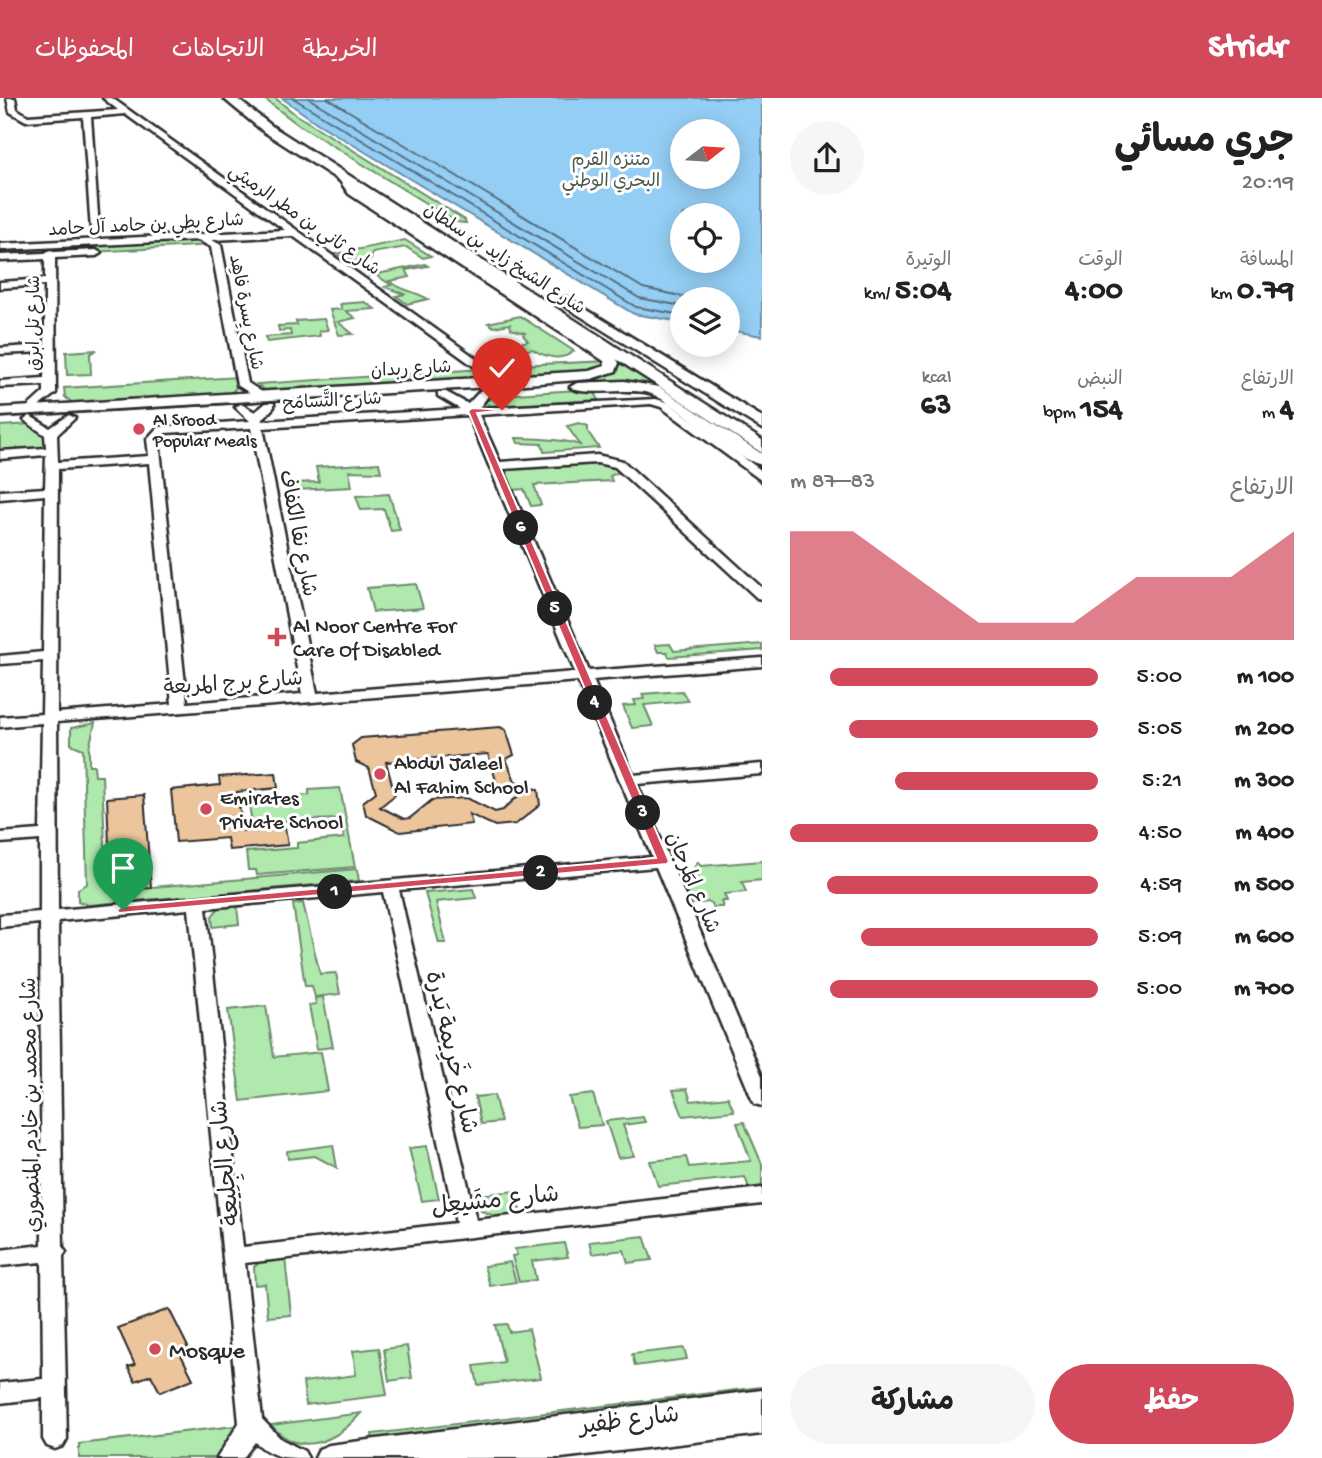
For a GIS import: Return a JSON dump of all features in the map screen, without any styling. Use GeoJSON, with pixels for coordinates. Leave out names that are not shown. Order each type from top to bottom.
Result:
{"type":"FeatureCollection","features":[{"type":"Feature","properties":{"kind":"highway","name":"شارع الشيخ زايد بن سلطان"},"geometry":{"type":"LineString","coordinates":[[229,98],[268,129],[762,448]]}},
{"type":"Feature","properties":{"kind":"highway","name":"شارع الشيخ زايد بن سلطان"},"geometry":{"type":"LineString","coordinates":[[250,98],[292,130],[478,246]]}},
{"type":"Feature","properties":{"kind":"highway","name":"شارع الشيخ زايد بن سلطان"},"geometry":{"type":"LineString","coordinates":[[549,290],[762,424]]}},
{"type":"Feature","properties":{"kind":"main road","name":"شارع ربدان"},"geometry":{"type":"LineString","coordinates":[[0,422],[30,415],[71,412],[561,383],[603,373],[612,363],[353,191],[340,174]]}},
{"type":"Feature","properties":{"kind":"main road","name":"شارع ربدان"},"geometry":{"type":"LineString","coordinates":[[266,401],[442,394],[513,381],[624,385],[654,390],[762,461]]}},
{"type":"Feature","properties":{"kind":"main road","name":"شارع ربدان"},"geometry":{"type":"LineString","coordinates":[[0,412],[30,415]]}},
{"type":"Feature","properties":{"kind":"main road","name":"شارع ظفير"},"geometry":{"type":"LineString","coordinates":[[329,1458],[762,1402]]}},
{"type":"Feature","properties":{"kind":"main road"},"geometry":{"type":"LineString","coordinates":[[455,1458],[762,1422]]}},
{"type":"Feature","properties":{"kind":"street"},"geometry":{"type":"LineString","coordinates":[[11,98],[13,110],[26,121],[127,114]]}},
{"type":"Feature","properties":{"kind":"street","name":"شارع ثاني بن مطر الرميثي"},"geometry":{"type":"LineString","coordinates":[[107,98],[483,368],[513,381]]}},
{"type":"Feature","properties":{"kind":"street"},"geometry":{"type":"LineString","coordinates":[[88,116],[113,117],[127,114]]}},
{"type":"Feature","properties":{"kind":"street"},"geometry":{"type":"LineString","coordinates":[[88,116],[94,229]]}},
{"type":"Feature","properties":{"kind":"street"},"geometry":{"type":"LineString","coordinates":[[252,230],[272,217]]}},
{"type":"Feature","properties":{"kind":"street"},"geometry":{"type":"LineString","coordinates":[[80,236],[94,229],[115,235]]}},
{"type":"Feature","properties":{"kind":"street","name":"شارع بطي بن حامد آل حامد"},"geometry":{"type":"LineString","coordinates":[[0,240],[252,230],[293,233]]}},
{"type":"Feature","properties":{"kind":"street","name":"شارع بطي بن حامد آل حامد"},"geometry":{"type":"LineString","coordinates":[[0,247],[231,236],[252,230],[269,239]]}},
{"type":"Feature","properties":{"kind":"street"},"geometry":{"type":"LineString","coordinates":[[0,258],[216,246],[293,233]]}},
{"type":"Feature","properties":{"kind":"street","name":"شارع يِسرة فاهِد"},"geometry":{"type":"LineString","coordinates":[[216,246],[231,236]]}},
{"type":"Feature","properties":{"kind":"street","name":"شارع يِسرة فاهِد"},"geometry":{"type":"LineString","coordinates":[[200,238],[216,246]]}},
{"type":"Feature","properties":{"kind":"street","name":"شارع تل ابرق"},"geometry":{"type":"LineString","coordinates":[[50,254],[65,244]]}},
{"type":"Feature","properties":{"kind":"street","name":"شارع تل ابرق"},"geometry":{"type":"LineString","coordinates":[[34,245],[50,254]]}},
{"type":"Feature","properties":{"kind":"street","name":"شارع يِسرة فاهِد"},"geometry":{"type":"LineString","coordinates":[[216,246],[243,385],[235,403]]}},
{"type":"Feature","properties":{"kind":"street","name":"شارع تل ابرق"},"geometry":{"type":"LineString","coordinates":[[30,415],[50,387],[50,254]]}},
{"type":"Feature","properties":{"kind":"street"},"geometry":{"type":"LineString","coordinates":[[0,285],[50,282]]}},
{"type":"Feature","properties":{"kind":"street"},"geometry":{"type":"LineString","coordinates":[[0,351],[50,348]]}},
{"type":"Feature","properties":{"kind":"street"},"geometry":{"type":"LineString","coordinates":[[442,394],[472,411],[483,368]]}},
{"type":"Feature","properties":{"kind":"street"},"geometry":{"type":"LineString","coordinates":[[0,384],[50,387]]}},
{"type":"Feature","properties":{"kind":"street","name":"شارع يِسرة فاهِد"},"geometry":{"type":"LineString","coordinates":[[243,385],[266,401]]}},
{"type":"Feature","properties":{"kind":"street","name":"شارع تل ابرق"},"geometry":{"type":"LineString","coordinates":[[50,387],[71,412]]}},
{"type":"Feature","properties":{"kind":"street"},"geometry":{"type":"LineString","coordinates":[[235,403],[255,420],[266,401]]}},
{"type":"Feature","properties":{"kind":"street","name":"شارع التَّسامُح"},"geometry":{"type":"LineString","coordinates":[[180,707],[153,436],[162,430],[255,420],[660,402],[762,477]]}},
{"type":"Feature","properties":{"kind":"street","name":"شارع المَرجان"},"geometry":{"type":"LineString","coordinates":[[472,411],[762,1100]]}},
{"type":"Feature","properties":{"kind":"street"},"geometry":{"type":"LineString","coordinates":[[52,450],[71,412]]}},
{"type":"Feature","properties":{"kind":"street"},"geometry":{"type":"LineString","coordinates":[[30,415],[52,450]]}},
{"type":"Feature","properties":{"kind":"street","name":"شارع نقا الكفاف"},"geometry":{"type":"LineString","coordinates":[[255,420],[310,697]]}},
{"type":"Feature","properties":{"kind":"street"},"geometry":{"type":"LineString","coordinates":[[0,455],[52,450],[155,459]]}},
{"type":"Feature","properties":{"kind":"street","name":"شارع محمد بن خادم المنصوري"},"geometry":{"type":"LineString","coordinates":[[52,450],[48,834],[55,1252],[55,1439]]}},
{"type":"Feature","properties":{"kind":"street"},"geometry":{"type":"LineString","coordinates":[[495,466],[597,460],[618,464],[762,595]]}},
{"type":"Feature","properties":{"kind":"street"},"geometry":{"type":"LineString","coordinates":[[0,495],[53,491]]}},
{"type":"Feature","properties":{"kind":"street"},"geometry":{"type":"LineString","coordinates":[[0,660],[50,656]]}},
{"type":"Feature","properties":{"kind":"street","name":"شارع برج المربعة"},"geometry":{"type":"LineString","coordinates":[[0,722],[762,662]]}},
{"type":"Feature","properties":{"kind":"street"},"geometry":{"type":"LineString","coordinates":[[629,780],[762,769]]}},
{"type":"Feature","properties":{"kind":"street"},"geometry":{"type":"LineString","coordinates":[[0,838],[48,834]]}},
{"type":"Feature","properties":{"kind":"street"},"geometry":{"type":"LineString","coordinates":[[0,921],[663,861]]}},
{"type":"Feature","properties":{"kind":"street","name":"شارع خَرِيمة يَدرة"},"geometry":{"type":"LineString","coordinates":[[390,887],[468,1228]]}},
{"type":"Feature","properties":{"kind":"street","name":"شارع الجِلِيعة"},"geometry":{"type":"LineString","coordinates":[[197,904],[251,1423]]}},
{"type":"Feature","properties":{"kind":"street","name":"شارع مشَيعِل"},"geometry":{"type":"LineString","coordinates":[[234,1256],[762,1196]]}},
{"type":"Feature","properties":{"kind":"street"},"geometry":{"type":"LineString","coordinates":[[0,1258],[55,1252]]}},
{"type":"Feature","properties":{"kind":"street"},"geometry":{"type":"LineString","coordinates":[[0,1393],[54,1387]]}},
{"type":"Feature","properties":{"kind":"street"},"geometry":{"type":"LineString","coordinates":[[229,1458],[245,1438],[251,1423],[273,1446],[296,1458]]}},
{"type":"Feature","properties":{"kind":"green space"},"geometry":{"type":"Polygon","coordinates":[[[263,98],[275,98],[295,114],[466,223],[456,222],[296,123],[263,98]]]}},
{"type":"Feature","properties":{"kind":"green space"},"geometry":{"type":"Polygon","coordinates":[[[199,239],[212,245],[74,253],[60,250],[66,246],[199,239]]]}},
{"type":"Feature","properties":{"kind":"green space"},"geometry":{"type":"Polygon","coordinates":[[[405,240],[431,256],[423,258],[406,247],[372,253],[371,260],[358,263],[335,254],[405,240]]]}},
{"type":"Feature","properties":{"kind":"green space"},"geometry":{"type":"Polygon","coordinates":[[[425,264],[428,266],[406,270],[410,277],[389,281],[428,299],[407,304],[396,296],[404,294],[385,287],[391,285],[376,275],[368,276],[425,264]]]}},
{"type":"Feature","properties":{"kind":"green space"},"geometry":{"type":"Polygon","coordinates":[[[365,302],[375,309],[346,311],[355,318],[338,322],[353,334],[339,335],[330,310],[342,309],[340,304],[365,302]]]}},
{"type":"Feature","properties":{"kind":"green space"},"geometry":{"type":"Polygon","coordinates":[[[520,316],[574,351],[558,357],[532,349],[514,354],[506,348],[516,348],[515,344],[528,341],[523,335],[525,333],[511,329],[510,324],[494,327],[488,323],[520,316]]]}},
{"type":"Feature","properties":{"kind":"green space"},"geometry":{"type":"Polygon","coordinates":[[[324,319],[328,330],[319,331],[320,336],[267,342],[265,337],[291,335],[290,330],[279,331],[278,326],[297,325],[296,321],[324,319]]]}},
{"type":"Feature","properties":{"kind":"green space"},"geometry":{"type":"Polygon","coordinates":[[[97,350],[90,354],[91,374],[67,375],[66,352],[97,350]]]}},
{"type":"Feature","properties":{"kind":"green space"},"geometry":{"type":"Polygon","coordinates":[[[612,361],[599,371],[511,377],[493,366],[612,361]]]}},
{"type":"Feature","properties":{"kind":"green space"},"geometry":{"type":"Polygon","coordinates":[[[622,363],[657,386],[625,382],[574,385],[572,379],[613,372],[622,363]]]}},
{"type":"Feature","properties":{"kind":"green space"},"geometry":{"type":"Polygon","coordinates":[[[482,369],[483,372],[466,380],[267,392],[257,384],[482,369]]]}},
{"type":"Feature","properties":{"kind":"green space"},"geometry":{"type":"Polygon","coordinates":[[[238,377],[239,385],[229,395],[74,404],[65,397],[64,388],[238,377]]]}},
{"type":"Feature","properties":{"kind":"green space"},"geometry":{"type":"Polygon","coordinates":[[[454,386],[455,390],[0,418],[0,414],[454,386]]]}},
{"type":"Feature","properties":{"kind":"green space"},"geometry":{"type":"Polygon","coordinates":[[[593,389],[599,400],[491,406],[484,402],[499,395],[593,389]]]}},
{"type":"Feature","properties":{"kind":"green space"},"geometry":{"type":"Polygon","coordinates":[[[579,423],[588,426],[588,432],[599,448],[544,452],[542,444],[518,443],[516,438],[561,441],[581,446],[567,426],[579,423]]]}},
{"type":"Feature","properties":{"kind":"green space"},"geometry":{"type":"Polygon","coordinates":[[[32,424],[46,433],[46,449],[0,452],[0,426],[32,424]]]}},
{"type":"Feature","properties":{"kind":"green space"},"geometry":{"type":"Polygon","coordinates":[[[603,461],[626,469],[610,476],[612,481],[534,485],[541,505],[531,506],[524,489],[513,490],[505,469],[603,461]]]}},
{"type":"Feature","properties":{"kind":"green space"},"geometry":{"type":"Polygon","coordinates":[[[379,463],[381,472],[349,471],[352,487],[295,490],[294,483],[319,482],[316,467],[379,463]]]}},
{"type":"Feature","properties":{"kind":"green space"},"geometry":{"type":"Polygon","coordinates":[[[389,494],[400,530],[391,531],[384,509],[361,510],[356,496],[389,494]]]}},
{"type":"Feature","properties":{"kind":"green space"},"geometry":{"type":"Polygon","coordinates":[[[416,584],[423,608],[373,612],[367,588],[416,584]]]}},
{"type":"Feature","properties":{"kind":"green space"},"geometry":{"type":"Polygon","coordinates":[[[670,644],[674,651],[762,644],[762,650],[669,657],[667,652],[658,652],[655,645],[670,644]]]}},
{"type":"Feature","properties":{"kind":"green space"},"geometry":{"type":"Polygon","coordinates":[[[682,691],[688,701],[644,705],[653,726],[632,728],[623,706],[636,705],[634,700],[644,699],[642,694],[682,691]]]}},
{"type":"Feature","properties":{"kind":"green space"},"geometry":{"type":"Polygon","coordinates":[[[95,723],[89,748],[89,765],[94,765],[95,776],[102,776],[107,891],[357,869],[359,881],[88,905],[78,901],[78,889],[87,884],[83,749],[71,744],[71,728],[95,723]]]}},
{"type":"Feature","properties":{"kind":"green space"},"geometry":{"type":"Polygon","coordinates":[[[340,788],[355,867],[257,875],[256,870],[248,870],[246,852],[297,848],[297,843],[344,838],[340,819],[252,822],[248,800],[309,795],[309,790],[340,788]]]}},
{"type":"Feature","properties":{"kind":"green space"},"geometry":{"type":"Polygon","coordinates":[[[762,861],[762,880],[742,882],[746,892],[724,894],[727,901],[721,901],[723,907],[713,907],[710,902],[692,904],[680,873],[691,872],[698,862],[701,866],[762,861]]]}},
{"type":"Feature","properties":{"kind":"green space"},"geometry":{"type":"Polygon","coordinates":[[[473,889],[476,898],[436,902],[446,943],[439,943],[425,893],[473,889]]]}},
{"type":"Feature","properties":{"kind":"green space"},"geometry":{"type":"Polygon","coordinates":[[[254,902],[255,905],[237,907],[239,924],[213,927],[212,916],[221,905],[254,902]]]}},
{"type":"Feature","properties":{"kind":"green space"},"geometry":{"type":"Polygon","coordinates":[[[303,903],[320,974],[336,973],[340,994],[315,997],[312,986],[305,986],[293,904],[303,903]]]}},
{"type":"Feature","properties":{"kind":"green space"},"geometry":{"type":"Polygon","coordinates":[[[323,997],[333,1047],[317,1049],[309,1005],[316,1004],[315,998],[323,997]]]}},
{"type":"Feature","properties":{"kind":"green space"},"geometry":{"type":"Polygon","coordinates":[[[266,1006],[274,1057],[321,1052],[328,1091],[241,1101],[228,1010],[266,1006]]]}},
{"type":"Feature","properties":{"kind":"green space"},"geometry":{"type":"Polygon","coordinates":[[[687,1089],[691,1101],[728,1097],[734,1111],[683,1116],[673,1090],[687,1089]]]}},
{"type":"Feature","properties":{"kind":"green space"},"geometry":{"type":"Polygon","coordinates":[[[593,1094],[602,1125],[578,1127],[569,1097],[593,1094]]]}},
{"type":"Feature","properties":{"kind":"green space"},"geometry":{"type":"Polygon","coordinates":[[[494,1095],[501,1122],[481,1124],[475,1097],[494,1095]]]}},
{"type":"Feature","properties":{"kind":"green space"},"geometry":{"type":"Polygon","coordinates":[[[643,1117],[645,1122],[623,1125],[634,1156],[618,1158],[606,1121],[643,1117]]]}},
{"type":"Feature","properties":{"kind":"green space"},"geometry":{"type":"Polygon","coordinates":[[[744,1122],[762,1164],[762,1186],[749,1188],[745,1177],[658,1186],[650,1161],[686,1157],[689,1167],[751,1161],[737,1123],[744,1122]]]}},
{"type":"Feature","properties":{"kind":"green space"},"geometry":{"type":"Polygon","coordinates":[[[333,1145],[337,1168],[315,1156],[288,1159],[287,1151],[333,1145]]]}},
{"type":"Feature","properties":{"kind":"green space"},"geometry":{"type":"Polygon","coordinates":[[[427,1146],[439,1199],[422,1201],[409,1148],[427,1146]]]}},
{"type":"Feature","properties":{"kind":"green space"},"geometry":{"type":"Polygon","coordinates":[[[515,1191],[521,1214],[495,1216],[481,1211],[477,1195],[515,1191]]]}},
{"type":"Feature","properties":{"kind":"green space"},"geometry":{"type":"Polygon","coordinates":[[[644,1236],[652,1260],[628,1263],[624,1250],[592,1254],[589,1242],[644,1236]]]}},
{"type":"Feature","properties":{"kind":"green space"},"geometry":{"type":"Polygon","coordinates":[[[564,1243],[568,1257],[532,1261],[536,1280],[519,1282],[512,1256],[517,1255],[515,1249],[564,1243]]]}},
{"type":"Feature","properties":{"kind":"green space"},"geometry":{"type":"Polygon","coordinates":[[[285,1257],[291,1315],[268,1317],[265,1284],[255,1285],[254,1267],[264,1259],[285,1257]]]}},
{"type":"Feature","properties":{"kind":"green space"},"geometry":{"type":"Polygon","coordinates":[[[510,1262],[516,1282],[490,1286],[484,1266],[510,1262]]]}},
{"type":"Feature","properties":{"kind":"green space"},"geometry":{"type":"Polygon","coordinates":[[[507,1324],[509,1332],[529,1329],[541,1378],[478,1385],[474,1366],[504,1362],[495,1325],[507,1324]]]}},
{"type":"Feature","properties":{"kind":"green space"},"geometry":{"type":"Polygon","coordinates":[[[407,1346],[412,1378],[389,1381],[384,1349],[407,1346]]]}},
{"type":"Feature","properties":{"kind":"green space"},"geometry":{"type":"Polygon","coordinates":[[[379,1348],[387,1395],[306,1405],[303,1382],[356,1375],[353,1351],[379,1348]]]}},
{"type":"Feature","properties":{"kind":"green space"},"geometry":{"type":"Polygon","coordinates":[[[684,1348],[687,1359],[635,1366],[632,1354],[684,1348]]]}},
{"type":"Feature","properties":{"kind":"green space"},"geometry":{"type":"Polygon","coordinates":[[[762,1387],[762,1394],[373,1441],[372,1434],[762,1387]]]}},
{"type":"Feature","properties":{"kind":"green space"},"geometry":{"type":"Polygon","coordinates":[[[361,1413],[340,1432],[317,1443],[293,1441],[271,1425],[361,1413]]]}},
{"type":"Feature","properties":{"kind":"green space"},"geometry":{"type":"Polygon","coordinates":[[[244,1425],[230,1458],[79,1458],[79,1444],[244,1425]]]}},
{"type":"Feature","properties":{"kind":"water","name":"متنزه القرم البحري الوطني"},"geometry":{"type":"Polygon","coordinates":[[[282,98],[762,98],[762,336],[740,332],[740,287],[670,287],[670,320],[634,314],[317,123],[282,98]]]}},
{"type":"Feature","properties":{"kind":"building","name":"Abdul Jaleel Al Fahim School"},"geometry":{"type":"Polygon","coordinates":[[[500,727],[506,730],[514,755],[506,759],[515,781],[538,790],[540,805],[516,824],[495,826],[469,814],[472,824],[400,832],[366,815],[363,802],[376,792],[369,768],[356,762],[352,745],[361,738],[500,727]],[[488,754],[386,762],[395,795],[380,807],[404,819],[410,818],[432,800],[467,798],[495,812],[503,810],[519,795],[498,787],[488,754]]]}},
{"type":"Feature","properties":{"kind":"building","name":"Emirates Private School"},"geometry":{"type":"Polygon","coordinates":[[[276,773],[278,788],[237,792],[243,831],[285,828],[288,845],[229,850],[227,838],[176,842],[171,790],[220,785],[219,777],[276,773]]]}},
{"type":"Feature","properties":{"kind":"building","name":"Emirates Private School"},"geometry":{"type":"Polygon","coordinates":[[[144,795],[151,888],[111,891],[107,798],[144,795]]]}},
{"type":"Feature","properties":{"kind":"building","name":"Mosque"},"geometry":{"type":"Polygon","coordinates":[[[169,1309],[188,1347],[179,1351],[193,1379],[160,1392],[151,1375],[135,1381],[128,1367],[135,1365],[118,1328],[169,1309]]]}},
{"type":"Feature","properties":{"kind":"place","name":"Al Srood Popular Meals"},"geometry":{"type":"Point","coordinates":[139,429]}},
{"type":"Feature","properties":{"kind":"place","name":"Al Noor Centre For Care Of Disabled"},"geometry":{"type":"Point","coordinates":[277,637]}},
{"type":"Feature","properties":{"kind":"place","name":"Abdul Jaleel Al Fahim School"},"geometry":{"type":"Point","coordinates":[380,774]}},
{"type":"Feature","properties":{"kind":"place","name":"Emirates Private School"},"geometry":{"type":"Point","coordinates":[206,809]}},
{"type":"Feature","properties":{"kind":"place","name":"Mosque"},"geometry":{"type":"Point","coordinates":[155,1349]}},
{"type":"Feature","properties":{"kind":"route"},"geometry":{"type":"LineString","coordinates":[[123,910],[663,861],[472,411],[502,410]]}}]}
